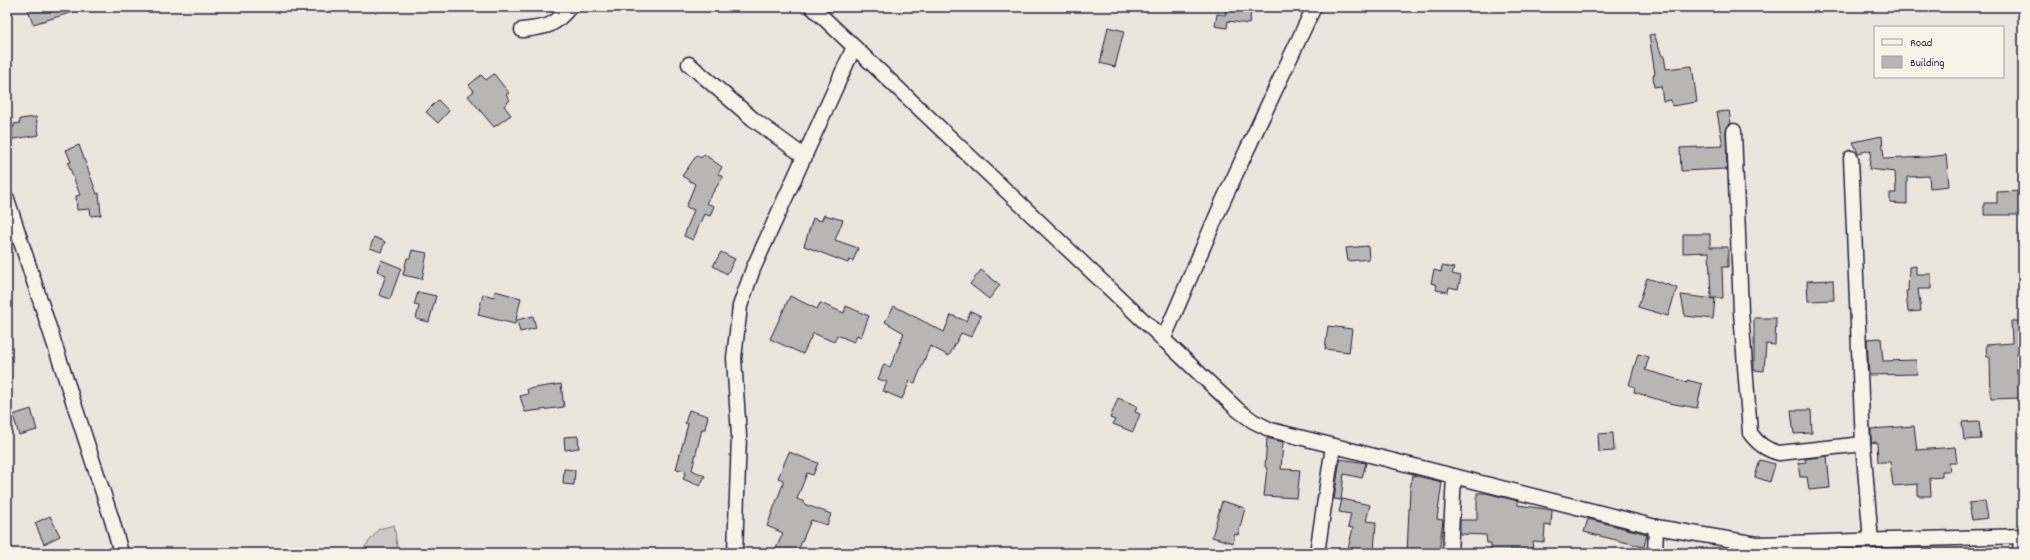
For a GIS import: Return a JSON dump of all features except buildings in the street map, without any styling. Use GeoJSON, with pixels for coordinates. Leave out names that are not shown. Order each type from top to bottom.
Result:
{"type":"FeatureCollection","features":[{"type":"Feature","properties":{"kind":"street"},"geometry":{"type":"LineString","coordinates":[[522,30],[542,28],[556,23],[570,7]]}},
{"type":"Feature","properties":{"kind":"street"},"geometry":{"type":"LineString","coordinates":[[812,7],[1238,410],[1253,421],[1271,430],[1656,527],[1758,544],[2022,536],[2020,553]]}},
{"type":"Feature","properties":{"kind":"street"},"geometry":{"type":"LineString","coordinates":[[1163,340],[1223,202],[1314,7]]}},
{"type":"Feature","properties":{"kind":"street"},"geometry":{"type":"LineString","coordinates":[[735,553],[739,436],[734,358],[740,306],[753,269],[854,47]]}},
{"type":"Feature","properties":{"kind":"street"},"geometry":{"type":"LineString","coordinates":[[690,64],[753,119],[805,157]]}},
{"type":"Feature","properties":{"kind":"street"},"geometry":{"type":"LineString","coordinates":[[1734,132],[1741,312],[1750,433],[1758,443],[1770,451],[1779,453],[1863,444]]}},
{"type":"Feature","properties":{"kind":"street"},"geometry":{"type":"LineString","coordinates":[[1851,158],[1863,444],[1871,541]]}},
{"type":"Feature","properties":{"kind":"street"},"geometry":{"type":"LineString","coordinates":[[7,199],[112,520],[121,553]]}},
{"type":"Feature","properties":{"kind":"street"},"geometry":{"type":"LineString","coordinates":[[1318,553],[1333,446]]}},
{"type":"Feature","properties":{"kind":"street"},"geometry":{"type":"LineString","coordinates":[[1450,553],[1454,476]]}},
{"type":"Feature","properties":{"kind":"street"},"geometry":{"type":"LineString","coordinates":[[1655,553],[1656,527]]}},
{"type":"Feature","properties":{"kind":"shaded area"},"geometry":{"type":"Polygon","coordinates":[[[394,525],[398,553],[360,553],[379,529],[394,525]]]}}]}
